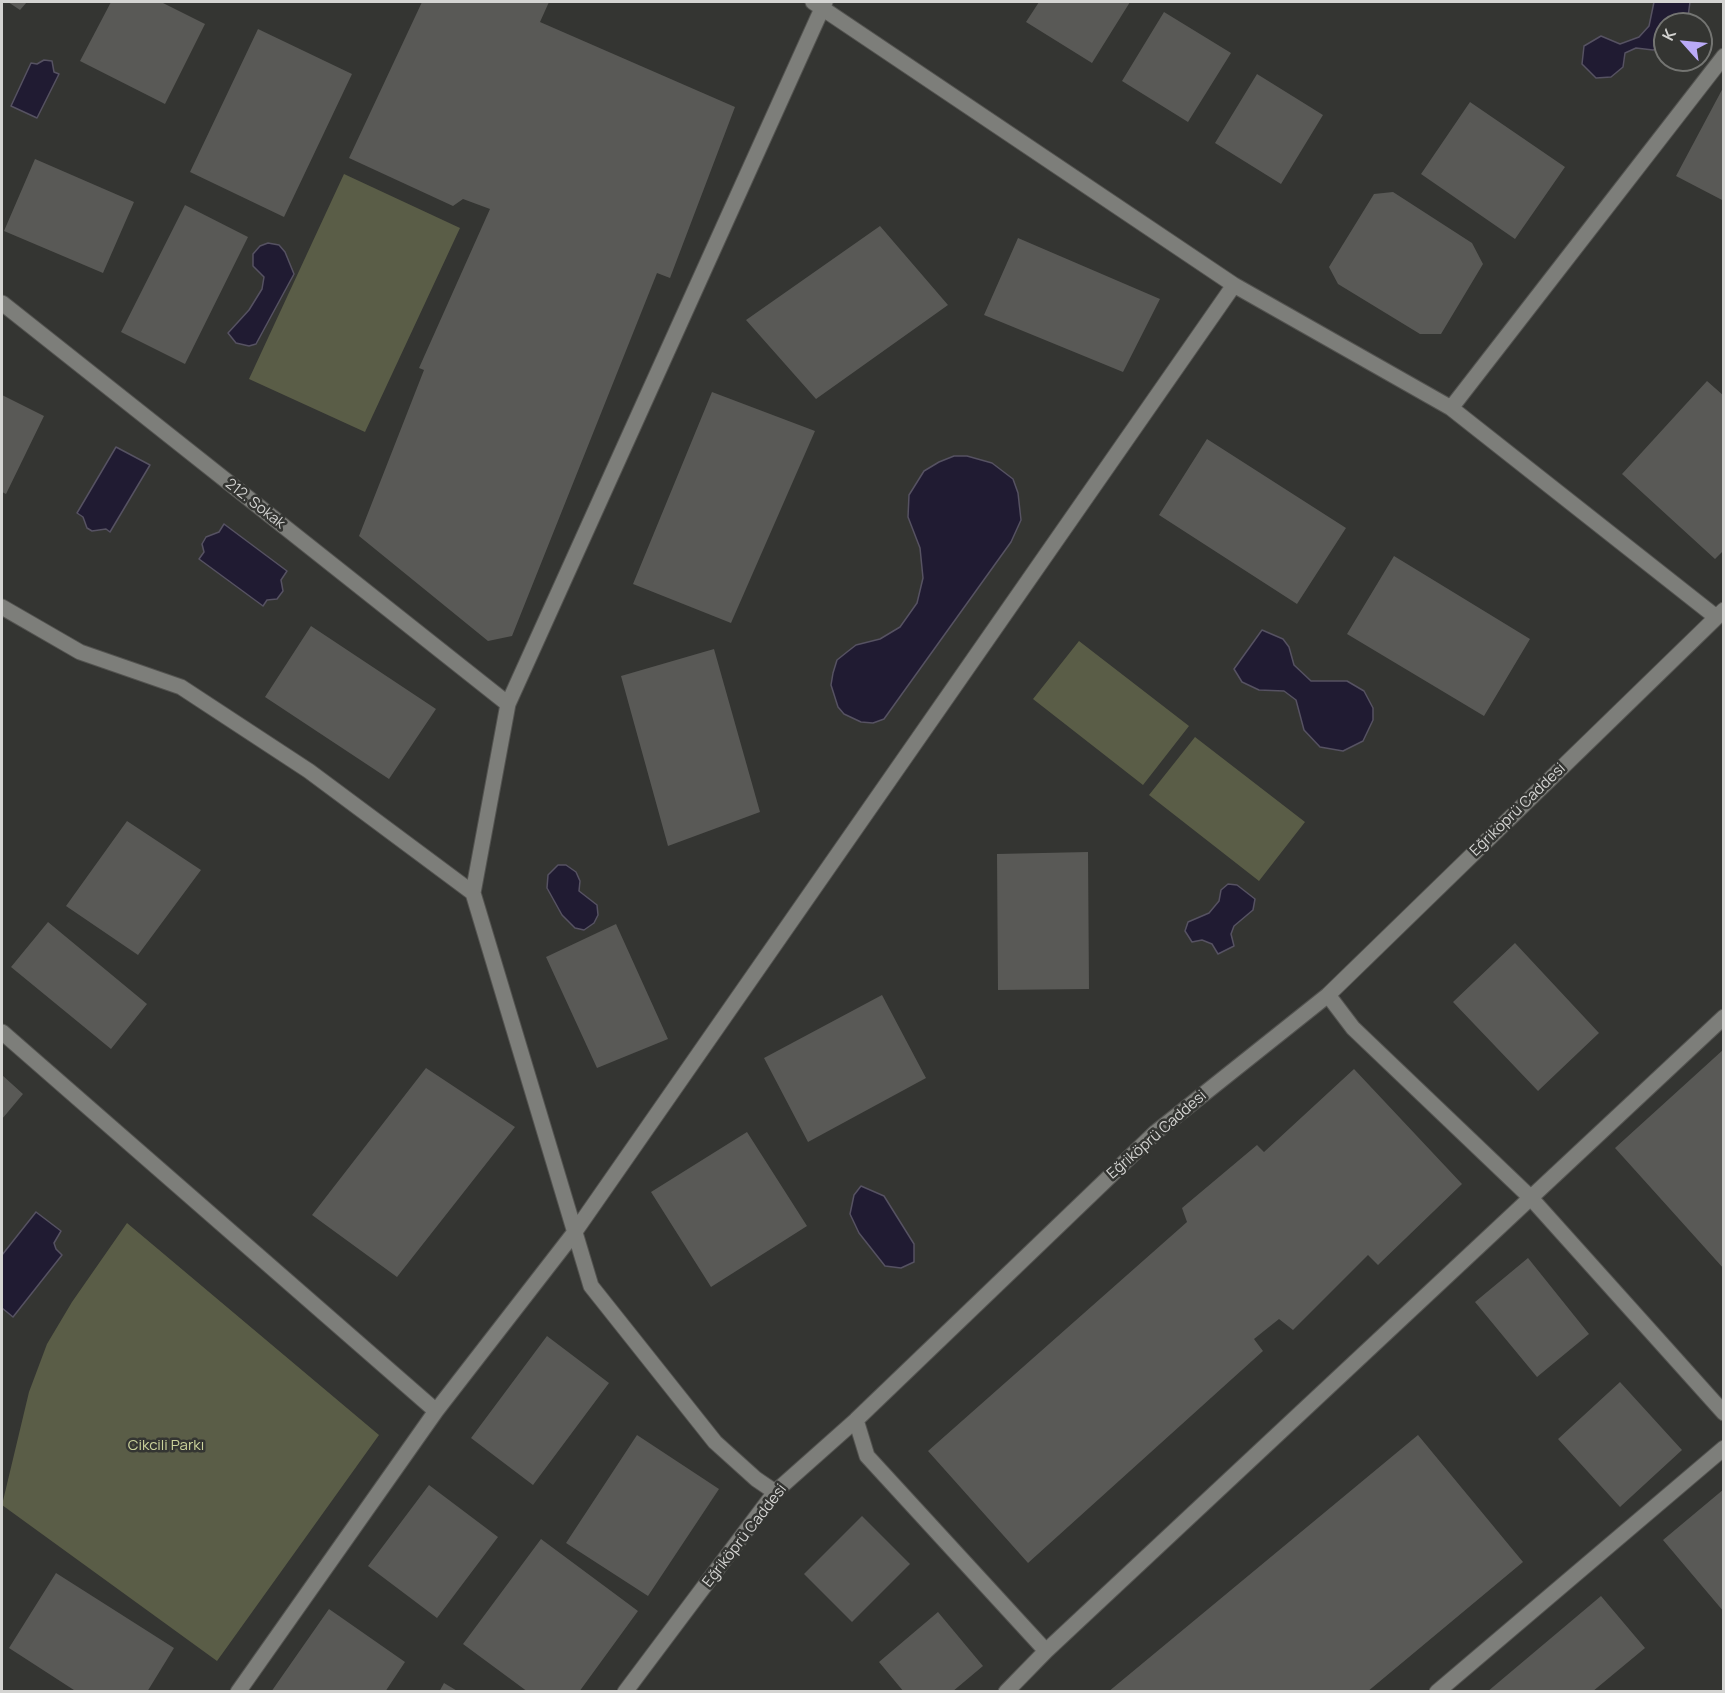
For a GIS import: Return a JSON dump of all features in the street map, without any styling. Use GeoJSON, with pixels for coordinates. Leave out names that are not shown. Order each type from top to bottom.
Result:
{"type":"FeatureCollection","features":[{"type":"Feature","properties":{"kind":"street"},"geometry":{"type":"LineString","coordinates":[[775,1492],[756,1479],[715,1442],[591,1286],[473,893],[508,704],[820,3],[1234,285],[1450,408],[1720,614]]}},
{"type":"Feature","properties":{"kind":"street"},"geometry":{"type":"LineString","coordinates":[[1450,408],[1724,56]]}},
{"type":"Feature","properties":{"kind":"street"},"geometry":{"type":"LineString","coordinates":[[238,1692],[436,1411],[574,1233],[1234,285]]}},
{"type":"Feature","properties":{"kind":"street","name":"212. Sokak"},"geometry":{"type":"LineString","coordinates":[[2,303],[508,704]]}},
{"type":"Feature","properties":{"kind":"street"},"geometry":{"type":"LineString","coordinates":[[2,607],[80,652],[181,687],[309,771],[473,893]]}},
{"type":"Feature","properties":{"kind":"street","name":"Eğriköprü Caddesi"},"geometry":{"type":"LineString","coordinates":[[625,1692],[775,1492],[856,1420],[1156,1132],[1328,995],[1720,614]]}},
{"type":"Feature","properties":{"kind":"street"},"geometry":{"type":"LineString","coordinates":[[1328,995],[1353,1028],[1530,1197],[1724,1413]]}},
{"type":"Feature","properties":{"kind":"street"},"geometry":{"type":"LineString","coordinates":[[1006,1692],[1046,1651],[1724,1017]]}},
{"type":"Feature","properties":{"kind":"street"},"geometry":{"type":"LineString","coordinates":[[2,1032],[436,1411]]}},
{"type":"Feature","properties":{"kind":"street"},"geometry":{"type":"LineString","coordinates":[[856,1420],[867,1456],[1046,1651]]}},
{"type":"Feature","properties":{"kind":"street"},"geometry":{"type":"LineString","coordinates":[[1437,1692],[1724,1448]]}},
{"type":"Feature","properties":{"kind":"green space"},"geometry":{"type":"Polygon","coordinates":[[[344,174],[460,228],[365,432],[249,379],[344,174]]]}},
{"type":"Feature","properties":{"kind":"green space"},"geometry":{"type":"Polygon","coordinates":[[[1079,641],[1189,726],[1143,785],[1033,699],[1079,641]]]}},
{"type":"Feature","properties":{"kind":"green space"},"geometry":{"type":"Polygon","coordinates":[[[1195,737],[1305,822],[1259,881],[1149,795],[1195,737]]]}},
{"type":"Feature","properties":{"kind":"green space","name":"Cikcili Parkı"},"geometry":{"type":"Polygon","coordinates":[[[127,1223],[379,1435],[217,1661],[2,1505],[29,1392],[47,1344],[72,1302],[127,1223]]]}},
{"type":"Feature","properties":{"kind":"shaded area"},"geometry":{"type":"Polygon","coordinates":[[[1654,2],[1690,2],[1689,12],[1653,12],[1653,50],[1636,48],[1625,53],[1623,67],[1611,77],[1596,78],[1582,64],[1584,46],[1601,36],[1620,44],[1639,37],[1649,26],[1654,2]]]}},
{"type":"Feature","properties":{"kind":"shaded area"},"geometry":{"type":"Polygon","coordinates":[[[44,60],[52,61],[54,72],[59,74],[37,118],[11,106],[31,63],[37,64],[44,60]]]}},
{"type":"Feature","properties":{"kind":"shaded area"},"geometry":{"type":"Polygon","coordinates":[[[268,243],[279,245],[285,252],[294,274],[256,344],[249,346],[236,343],[228,333],[249,310],[262,289],[264,277],[253,266],[253,254],[260,246],[268,243]]]}},
{"type":"Feature","properties":{"kind":"shaded area"},"geometry":{"type":"Polygon","coordinates":[[[116,447],[150,465],[110,532],[106,529],[92,531],[87,528],[83,517],[77,513],[116,447]]]}},
{"type":"Feature","properties":{"kind":"shaded area"},"geometry":{"type":"Polygon","coordinates":[[[954,456],[967,456],[992,463],[1013,479],[1018,493],[1021,520],[1011,542],[884,719],[873,723],[861,722],[844,714],[838,707],[831,685],[837,660],[856,645],[880,639],[900,627],[917,603],[923,578],[920,548],[908,517],[909,495],[924,471],[954,456]]]}},
{"type":"Feature","properties":{"kind":"shaded area"},"geometry":{"type":"Polygon","coordinates":[[[224,524],[287,571],[281,580],[283,591],[277,599],[267,600],[263,606],[199,559],[204,552],[202,544],[206,537],[219,532],[224,524]]]}},
{"type":"Feature","properties":{"kind":"shaded area"},"geometry":{"type":"Polygon","coordinates":[[[1262,630],[1283,639],[1289,647],[1294,665],[1311,681],[1347,681],[1364,691],[1373,708],[1373,720],[1363,741],[1343,751],[1320,747],[1304,730],[1296,700],[1284,691],[1259,690],[1242,682],[1234,669],[1262,630]]]}},
{"type":"Feature","properties":{"kind":"shaded area"},"geometry":{"type":"Polygon","coordinates":[[[558,865],[566,865],[576,872],[580,881],[579,891],[597,905],[598,915],[594,923],[584,930],[575,928],[562,915],[547,888],[548,875],[558,865]]]}},
{"type":"Feature","properties":{"kind":"shaded area"},"geometry":{"type":"Polygon","coordinates":[[[1228,884],[1237,885],[1255,899],[1253,910],[1234,926],[1231,934],[1234,946],[1218,954],[1212,944],[1202,940],[1192,942],[1185,931],[1188,922],[1209,913],[1219,901],[1221,890],[1228,884]]]}},
{"type":"Feature","properties":{"kind":"shaded area"},"geometry":{"type":"Polygon","coordinates":[[[861,1186],[884,1196],[914,1244],[914,1262],[901,1268],[885,1266],[859,1233],[850,1214],[854,1195],[861,1186]]]}},
{"type":"Feature","properties":{"kind":"shaded area"},"geometry":{"type":"Polygon","coordinates":[[[36,1212],[61,1231],[54,1243],[62,1255],[13,1317],[2,1308],[2,1255],[36,1212]]]}},
{"type":"Feature","properties":{"kind":"building"},"geometry":{"type":"Polygon","coordinates":[[[8,2],[27,2],[20,10],[8,2]]]}},
{"type":"Feature","properties":{"kind":"building"},"geometry":{"type":"Polygon","coordinates":[[[111,2],[161,2],[205,24],[165,104],[80,61],[111,2]]]}},
{"type":"Feature","properties":{"kind":"building"},"geometry":{"type":"Polygon","coordinates":[[[422,2],[549,2],[540,22],[735,107],[670,278],[657,273],[512,636],[488,641],[359,536],[424,370],[419,368],[490,209],[463,199],[453,206],[349,158],[422,2]]]}},
{"type":"Feature","properties":{"kind":"building"},"geometry":{"type":"Polygon","coordinates":[[[1039,2],[1130,2],[1092,63],[1026,22],[1039,2]]]}},
{"type":"Feature","properties":{"kind":"building"},"geometry":{"type":"Polygon","coordinates":[[[1164,12],[1231,53],[1188,122],[1122,81],[1164,12]]]}},
{"type":"Feature","properties":{"kind":"building"},"geometry":{"type":"Polygon","coordinates":[[[258,29],[352,74],[284,217],[190,172],[258,29]]]}},
{"type":"Feature","properties":{"kind":"building"},"geometry":{"type":"Polygon","coordinates":[[[1257,74],[1323,115],[1281,184],[1215,143],[1257,74]]]}},
{"type":"Feature","properties":{"kind":"building"},"geometry":{"type":"Polygon","coordinates":[[[1724,86],[1724,201],[1676,176],[1724,86]]]}},
{"type":"Feature","properties":{"kind":"building"},"geometry":{"type":"Polygon","coordinates":[[[1470,102],[1565,167],[1515,239],[1421,174],[1470,102]]]}},
{"type":"Feature","properties":{"kind":"building"},"geometry":{"type":"Polygon","coordinates":[[[35,159],[134,202],[103,273],[4,231],[35,159]]]}},
{"type":"Feature","properties":{"kind":"building"},"geometry":{"type":"Polygon","coordinates":[[[1393,192],[1472,243],[1483,264],[1441,334],[1420,334],[1338,284],[1329,267],[1374,194],[1393,192]]]}},
{"type":"Feature","properties":{"kind":"building"},"geometry":{"type":"Polygon","coordinates":[[[185,205],[248,237],[185,364],[121,332],[185,205]]]}},
{"type":"Feature","properties":{"kind":"building"},"geometry":{"type":"Polygon","coordinates":[[[880,226],[948,305],[816,399],[746,320],[880,226]]]}},
{"type":"Feature","properties":{"kind":"building"},"geometry":{"type":"Polygon","coordinates":[[[1018,238],[1160,299],[1123,372],[984,315],[1018,238]]]}},
{"type":"Feature","properties":{"kind":"building"},"geometry":{"type":"Polygon","coordinates":[[[1707,381],[1724,396],[1724,550],[1715,559],[1622,474],[1707,381]]]}},
{"type":"Feature","properties":{"kind":"building"},"geometry":{"type":"Polygon","coordinates":[[[712,392],[815,431],[731,623],[633,584],[712,392]]]}},
{"type":"Feature","properties":{"kind":"building"},"geometry":{"type":"Polygon","coordinates":[[[2,395],[44,416],[6,494],[2,492],[2,395]]]}},
{"type":"Feature","properties":{"kind":"building"},"geometry":{"type":"Polygon","coordinates":[[[1207,439],[1346,528],[1297,604],[1159,515],[1207,439]]]}},
{"type":"Feature","properties":{"kind":"building"},"geometry":{"type":"Polygon","coordinates":[[[1394,556],[1530,639],[1484,716],[1347,634],[1394,556]]]}},
{"type":"Feature","properties":{"kind":"building"},"geometry":{"type":"Polygon","coordinates":[[[311,626],[436,709],[389,779],[265,697],[311,626]]]}},
{"type":"Feature","properties":{"kind":"building"},"geometry":{"type":"Polygon","coordinates":[[[714,649],[760,812],[668,846],[621,676],[714,649]]]}},
{"type":"Feature","properties":{"kind":"building"},"geometry":{"type":"Polygon","coordinates":[[[127,821],[201,870],[138,955],[66,906],[127,821]]]}},
{"type":"Feature","properties":{"kind":"building"},"geometry":{"type":"Polygon","coordinates":[[[1088,852],[1089,989],[998,990],[997,854],[1088,852]]]}},
{"type":"Feature","properties":{"kind":"building"},"geometry":{"type":"Polygon","coordinates":[[[48,922],[147,1004],[111,1049],[11,967],[48,922]]]}},
{"type":"Feature","properties":{"kind":"building"},"geometry":{"type":"Polygon","coordinates":[[[616,924],[668,1039],[597,1068],[546,957],[616,924]]]}},
{"type":"Feature","properties":{"kind":"building"},"geometry":{"type":"Polygon","coordinates":[[[1515,943],[1599,1033],[1538,1091],[1453,1002],[1515,943]]]}},
{"type":"Feature","properties":{"kind":"building"},"geometry":{"type":"Polygon","coordinates":[[[882,995],[926,1078],[808,1142],[764,1058],[882,995]]]}},
{"type":"Feature","properties":{"kind":"building"},"geometry":{"type":"Polygon","coordinates":[[[1724,1049],[1724,1269],[1615,1148],[1724,1049]]]}},
{"type":"Feature","properties":{"kind":"building"},"geometry":{"type":"Polygon","coordinates":[[[426,1068],[515,1127],[397,1277],[312,1215],[426,1068]]]}},
{"type":"Feature","properties":{"kind":"building"},"geometry":{"type":"Polygon","coordinates":[[[1354,1069],[1462,1184],[1378,1265],[1368,1255],[1293,1330],[1279,1319],[1254,1339],[1263,1351],[1028,1563],[928,1451],[1187,1222],[1182,1208],[1257,1145],[1264,1152],[1354,1069]]]}},
{"type":"Feature","properties":{"kind":"building"},"geometry":{"type":"Polygon","coordinates":[[[2,1075],[23,1094],[2,1119],[2,1075]]]}},
{"type":"Feature","properties":{"kind":"building"},"geometry":{"type":"Polygon","coordinates":[[[747,1132],[807,1226],[711,1287],[651,1192],[747,1132]]]}},
{"type":"Feature","properties":{"kind":"building"},"geometry":{"type":"Polygon","coordinates":[[[1528,1258],[1589,1334],[1537,1377],[1475,1302],[1528,1258]]]}},
{"type":"Feature","properties":{"kind":"building"},"geometry":{"type":"Polygon","coordinates":[[[547,1336],[609,1383],[533,1485],[471,1438],[547,1336]]]}},
{"type":"Feature","properties":{"kind":"building"},"geometry":{"type":"Polygon","coordinates":[[[1620,1382],[1682,1450],[1620,1507],[1558,1439],[1620,1382]]]}},
{"type":"Feature","properties":{"kind":"building"},"geometry":{"type":"Polygon","coordinates":[[[637,1435],[719,1489],[648,1596],[566,1543],[637,1435]]]}},
{"type":"Feature","properties":{"kind":"building"},"geometry":{"type":"Polygon","coordinates":[[[1418,1435],[1523,1562],[1367,1692],[1108,1692],[1418,1435]]]}},
{"type":"Feature","properties":{"kind":"building"},"geometry":{"type":"Polygon","coordinates":[[[429,1485],[498,1537],[437,1618],[368,1566],[429,1485]]]}},
{"type":"Feature","properties":{"kind":"building"},"geometry":{"type":"Polygon","coordinates":[[[1724,1489],[1724,1612],[1663,1540],[1724,1489]]]}},
{"type":"Feature","properties":{"kind":"building"},"geometry":{"type":"Polygon","coordinates":[[[862,1516],[910,1564],[852,1622],[804,1574],[862,1516]]]}},
{"type":"Feature","properties":{"kind":"building"},"geometry":{"type":"Polygon","coordinates":[[[541,1539],[638,1611],[579,1692],[528,1692],[463,1644],[541,1539]]]}},
{"type":"Feature","properties":{"kind":"building"},"geometry":{"type":"Polygon","coordinates":[[[56,1573],[174,1648],[147,1692],[77,1692],[9,1648],[56,1573]]]}},
{"type":"Feature","properties":{"kind":"building"},"geometry":{"type":"Polygon","coordinates":[[[1601,1596],[1645,1648],[1592,1692],[1487,1692],[1601,1596]]]}},
{"type":"Feature","properties":{"kind":"building"},"geometry":{"type":"Polygon","coordinates":[[[329,1609],[405,1662],[385,1692],[271,1692],[329,1609]]]}},
{"type":"Feature","properties":{"kind":"building"},"geometry":{"type":"Polygon","coordinates":[[[938,1612],[983,1666],[952,1692],[904,1692],[879,1662],[938,1612]]]}},
{"type":"Feature","properties":{"kind":"building"},"geometry":{"type":"Polygon","coordinates":[[[444,1683],[459,1692],[439,1692],[444,1683]]]}}]}
